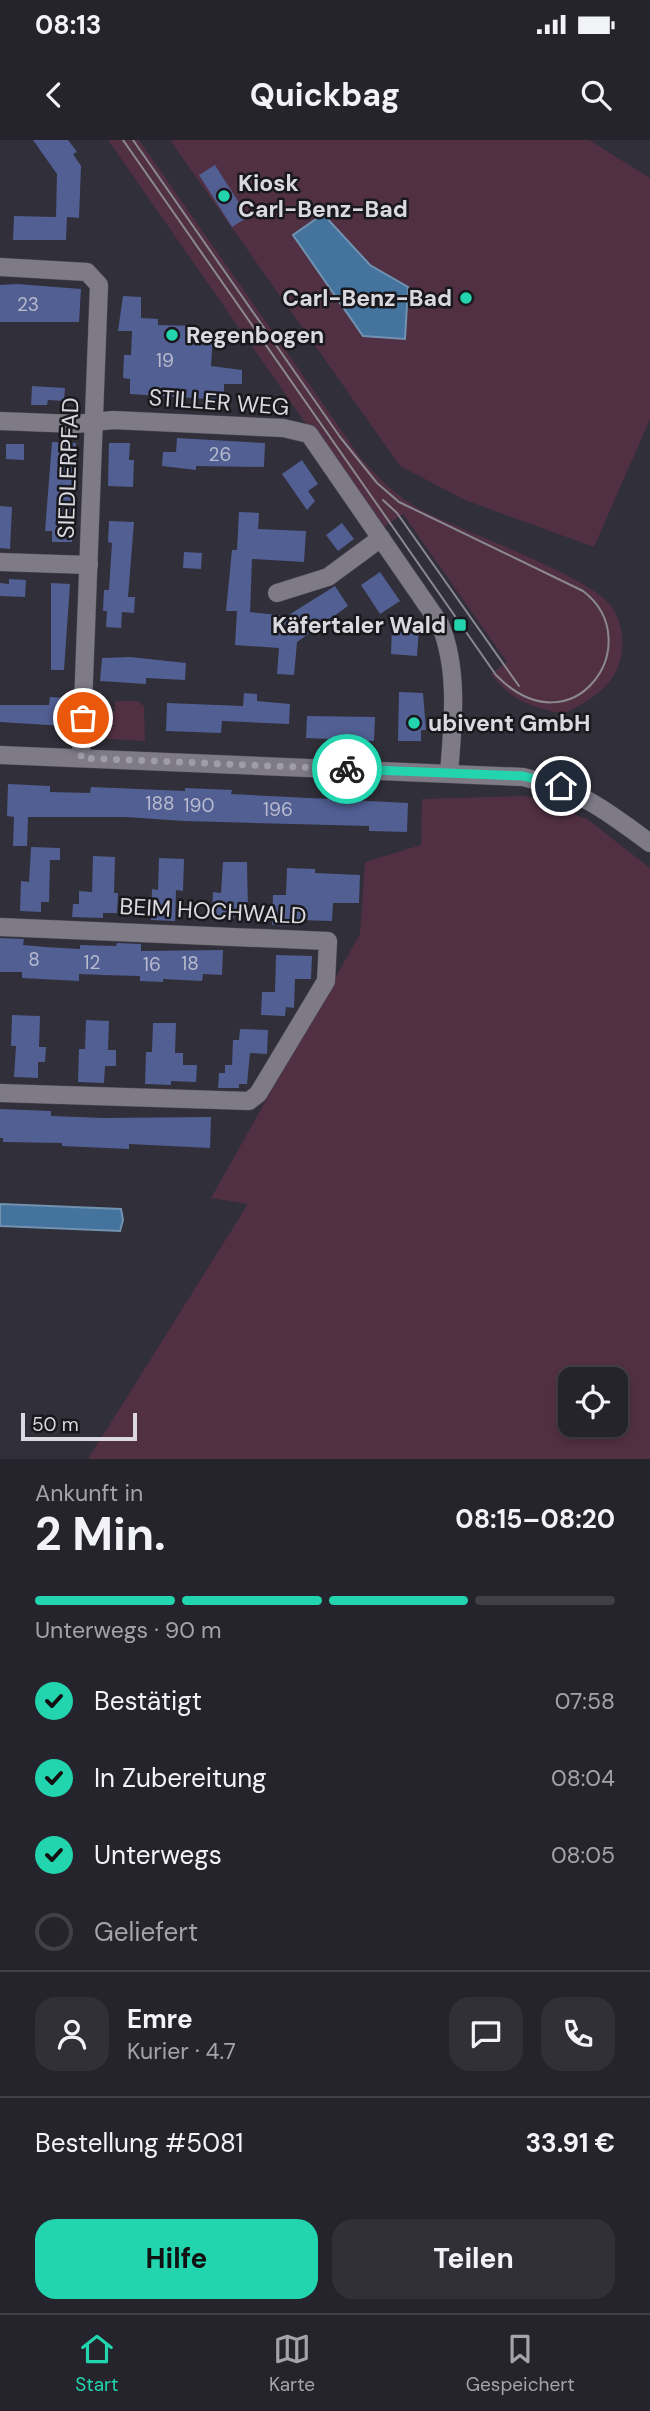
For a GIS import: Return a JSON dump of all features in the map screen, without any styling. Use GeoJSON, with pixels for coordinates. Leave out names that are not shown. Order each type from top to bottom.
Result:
{"type":"FeatureCollection","features":[{"type":"Feature","properties":{"kind":"street","name":"SIEDLERPFAD"},"geometry":{"type":"LineString","coordinates":[[0,267],[87,272],[99,285],[81,758]]}},
{"type":"Feature","properties":{"kind":"street","name":"STILLER WEG"},"geometry":{"type":"LineString","coordinates":[[0,421],[283,428],[309,434],[440,624],[450,649],[452,674],[449,773]]}},
{"type":"Feature","properties":{"kind":"street"},"geometry":{"type":"LineString","coordinates":[[276,593],[328,577],[381,538]]}},
{"type":"Feature","properties":{"kind":"street"},"geometry":{"type":"LineString","coordinates":[[0,562],[89,565]]}},
{"type":"Feature","properties":{"kind":"street"},"geometry":{"type":"LineString","coordinates":[[0,755],[523,776],[561,786],[588,798],[650,843]]}},
{"type":"Feature","properties":{"kind":"street","name":"BEIM HOCHWALD"},"geometry":{"type":"LineString","coordinates":[[0,927],[328,941],[326,981],[258,1094],[249,1101],[0,1093]]}},
{"type":"Feature","properties":{"kind":"shaded area"},"geometry":{"type":"Polygon","coordinates":[[[108,140],[139,140],[360,457],[382,481],[425,512],[553,568],[598,594],[611,606],[621,627],[622,651],[615,673],[602,690],[563,714],[523,702],[499,684],[491,674],[507,662],[403,514],[380,530],[108,140]]]}},
{"type":"Feature","properties":{"kind":"shaded area","name":"Carl-Benz-Bad"},"geometry":{"type":"Polygon","coordinates":[[[170,140],[589,140],[650,178],[650,419],[594,547],[465,500],[400,466],[170,140]]]}},
{"type":"Feature","properties":{"kind":"shaded area"},"geometry":{"type":"Polygon","coordinates":[[[115,701],[137,701],[144,706],[145,741],[90,738],[91,705],[98,705],[99,713],[114,713],[115,701]]]}},
{"type":"Feature","properties":{"kind":"shaded area"},"geometry":{"type":"Polygon","coordinates":[[[527,796],[587,819],[650,868],[650,1459],[88,1459],[248,1204],[211,1198],[360,934],[365,862],[421,845],[422,799],[527,796]]]}},
{"type":"Feature","properties":{"kind":"water"},"geometry":{"type":"Polygon","coordinates":[[[323,214],[370,265],[408,287],[405,339],[363,336],[293,235],[323,214]]]}},
{"type":"Feature","properties":{"kind":"water"},"geometry":{"type":"Polygon","coordinates":[[[0,1204],[121,1209],[123,1220],[120,1231],[0,1226],[0,1204]]]}},
{"type":"Feature","properties":{"kind":"building"},"geometry":{"type":"Polygon","coordinates":[[[33,140],[68,140],[77,152],[73,154],[81,166],[79,218],[67,217],[66,240],[13,240],[14,216],[56,217],[57,174],[33,140]]]}},
{"type":"Feature","properties":{"kind":"building","name":"Kiosk Carl-Benz-Bad"},"geometry":{"type":"Polygon","coordinates":[[[215,165],[248,217],[232,227],[199,175],[215,165]]]}},
{"type":"Feature","properties":{"kind":"building"},"geometry":{"type":"Polygon","coordinates":[[[0,285],[81,289],[79,322],[0,322],[0,285]]]}},
{"type":"Feature","properties":{"kind":"building"},"geometry":{"type":"Polygon","coordinates":[[[123,296],[141,297],[141,318],[158,319],[158,325],[197,326],[196,333],[213,334],[211,366],[242,370],[242,384],[224,384],[224,400],[130,394],[130,379],[123,378],[124,355],[131,355],[132,331],[118,331],[123,296]]]}},
{"type":"Feature","properties":{"kind":"building"},"geometry":{"type":"Polygon","coordinates":[[[32,386],[65,388],[64,401],[48,400],[47,405],[31,405],[32,386]]]}},
{"type":"Feature","properties":{"kind":"building"},"geometry":{"type":"Polygon","coordinates":[[[177,438],[265,443],[264,467],[196,466],[196,470],[162,466],[163,452],[176,452],[177,438]]]}},
{"type":"Feature","properties":{"kind":"building"},"geometry":{"type":"Polygon","coordinates":[[[52,442],[76,443],[72,542],[52,542],[52,531],[45,531],[52,442]]]}},
{"type":"Feature","properties":{"kind":"building"},"geometry":{"type":"Polygon","coordinates":[[[109,443],[130,443],[129,460],[134,460],[133,487],[108,486],[109,443]]]}},
{"type":"Feature","properties":{"kind":"building"},"geometry":{"type":"Polygon","coordinates":[[[6,444],[24,444],[24,460],[6,459],[6,444]]]}},
{"type":"Feature","properties":{"kind":"building"},"geometry":{"type":"Polygon","coordinates":[[[302,460],[318,484],[308,491],[315,501],[307,510],[282,474],[302,460]]]}},
{"type":"Feature","properties":{"kind":"building"},"geometry":{"type":"Polygon","coordinates":[[[0,506],[12,507],[10,549],[0,548],[0,506]]]}},
{"type":"Feature","properties":{"kind":"building"},"geometry":{"type":"Polygon","coordinates":[[[239,512],[259,513],[258,529],[306,531],[304,562],[252,559],[250,612],[287,616],[335,586],[348,606],[297,642],[294,675],[277,674],[279,648],[235,645],[237,611],[226,611],[232,550],[237,550],[239,512]]]}},
{"type":"Feature","properties":{"kind":"building"},"geometry":{"type":"Polygon","coordinates":[[[109,521],[134,522],[128,597],[135,597],[134,613],[122,612],[121,628],[106,627],[107,611],[103,611],[104,590],[109,590],[112,543],[108,542],[109,521]]]}},
{"type":"Feature","properties":{"kind":"building"},"geometry":{"type":"Polygon","coordinates":[[[342,523],[354,539],[338,551],[326,535],[342,523]]]}},
{"type":"Feature","properties":{"kind":"building"},"geometry":{"type":"Polygon","coordinates":[[[184,552],[202,553],[201,569],[183,568],[184,552]]]}},
{"type":"Feature","properties":{"kind":"building"},"geometry":{"type":"Polygon","coordinates":[[[380,572],[400,601],[380,614],[361,585],[380,572]]]}},
{"type":"Feature","properties":{"kind":"building"},"geometry":{"type":"Polygon","coordinates":[[[9,579],[26,580],[25,597],[0,596],[0,583],[9,584],[9,579]]]}},
{"type":"Feature","properties":{"kind":"building"},"geometry":{"type":"Polygon","coordinates":[[[51,583],[70,584],[64,670],[51,670],[51,583]]]}},
{"type":"Feature","properties":{"kind":"building"},"geometry":{"type":"Polygon","coordinates":[[[392,628],[419,629],[417,656],[391,654],[392,628]]]}},
{"type":"Feature","properties":{"kind":"building"},"geometry":{"type":"Polygon","coordinates":[[[130,657],[186,663],[185,680],[146,678],[146,684],[100,681],[102,658],[130,657]]]}},
{"type":"Feature","properties":{"kind":"building"},"geometry":{"type":"Polygon","coordinates":[[[399,692],[423,693],[426,730],[421,730],[421,741],[398,741],[399,692]]]}},
{"type":"Feature","properties":{"kind":"building"},"geometry":{"type":"Polygon","coordinates":[[[244,693],[257,694],[257,701],[290,704],[289,724],[222,721],[221,733],[166,731],[167,703],[243,706],[244,693]]]}},
{"type":"Feature","properties":{"kind":"building"},"geometry":{"type":"Polygon","coordinates":[[[50,697],[66,698],[64,726],[0,722],[0,705],[49,705],[50,697]]]}},
{"type":"Feature","properties":{"kind":"building"},"geometry":{"type":"Polygon","coordinates":[[[307,716],[375,717],[374,741],[306,738],[307,716]]]}},
{"type":"Feature","properties":{"kind":"building"},"geometry":{"type":"Polygon","coordinates":[[[8,784],[50,786],[50,792],[90,793],[91,787],[185,791],[185,788],[232,790],[231,794],[408,803],[407,832],[369,831],[369,826],[126,817],[28,817],[27,846],[13,846],[14,817],[7,816],[8,784]]]}},
{"type":"Feature","properties":{"kind":"building"},"geometry":{"type":"Polygon","coordinates":[[[31,847],[60,848],[60,860],[50,860],[49,902],[41,902],[41,912],[20,911],[21,881],[29,882],[31,847]]]}},
{"type":"Feature","properties":{"kind":"building"},"geometry":{"type":"Polygon","coordinates":[[[93,856],[115,857],[114,893],[118,893],[117,913],[103,913],[103,918],[72,917],[73,904],[79,904],[79,891],[92,892],[93,856]]]}},
{"type":"Feature","properties":{"kind":"building"},"geometry":{"type":"Polygon","coordinates":[[[159,858],[184,859],[183,891],[176,890],[175,921],[151,920],[152,889],[158,890],[159,858]]]}},
{"type":"Feature","properties":{"kind":"building"},"geometry":{"type":"Polygon","coordinates":[[[223,862],[247,862],[248,913],[234,912],[234,918],[212,917],[213,892],[221,893],[223,862]]]}},
{"type":"Feature","properties":{"kind":"building"},"geometry":{"type":"Polygon","coordinates":[[[287,868],[315,869],[315,873],[360,875],[359,903],[333,903],[332,921],[299,920],[299,926],[272,925],[273,895],[286,895],[287,868]]]}},
{"type":"Feature","properties":{"kind":"building"},"geometry":{"type":"Polygon","coordinates":[[[0,938],[24,939],[23,945],[80,949],[80,945],[116,946],[117,943],[141,944],[141,951],[223,950],[222,975],[203,974],[202,981],[163,979],[163,982],[140,981],[140,976],[79,974],[79,981],[22,978],[22,972],[0,972],[0,938]]]}},
{"type":"Feature","properties":{"kind":"building"},"geometry":{"type":"Polygon","coordinates":[[[276,955],[312,956],[311,979],[295,979],[294,1008],[286,1007],[285,1016],[261,1015],[262,992],[275,992],[276,955]]]}},
{"type":"Feature","properties":{"kind":"building"},"geometry":{"type":"Polygon","coordinates":[[[12,1015],[40,1016],[39,1047],[46,1047],[45,1062],[38,1062],[38,1078],[14,1077],[16,1046],[11,1046],[12,1015]]]}},
{"type":"Feature","properties":{"kind":"building"},"geometry":{"type":"Polygon","coordinates":[[[86,1020],[109,1021],[108,1050],[116,1050],[116,1066],[105,1066],[104,1083],[78,1082],[79,1049],[85,1049],[86,1020]]]}},
{"type":"Feature","properties":{"kind":"building"},"geometry":{"type":"Polygon","coordinates":[[[153,1023],[176,1023],[175,1053],[183,1053],[183,1065],[197,1065],[196,1082],[145,1084],[146,1052],[152,1052],[153,1023]]]}},
{"type":"Feature","properties":{"kind":"building"},"geometry":{"type":"Polygon","coordinates":[[[240,1029],[268,1030],[267,1054],[250,1053],[247,1084],[239,1084],[239,1088],[218,1088],[219,1073],[225,1073],[225,1065],[232,1065],[233,1040],[239,1040],[240,1029]]]}},
{"type":"Feature","properties":{"kind":"building"},"geometry":{"type":"Polygon","coordinates":[[[0,1109],[51,1111],[51,1116],[211,1117],[210,1148],[129,1144],[129,1149],[62,1146],[62,1143],[3,1142],[3,1138],[0,1138],[0,1109]]]}},
{"type":"Feature","properties":{"kind":"tram line"},"geometry":{"type":"LineString","coordinates":[[123,140],[496,675],[525,696],[552,702],[575,697],[594,682],[605,661],[609,637],[602,612],[583,591],[399,502],[377,483],[340,437],[133,140]]}},
{"type":"Feature","properties":{"kind":"tram line"},"geometry":{"type":"LineString","coordinates":[[383,500],[397,513],[519,686]]}},
{"type":"Feature","properties":{"kind":"way so far"},"geometry":{"type":"LineString","coordinates":[[83,718],[81,758],[347,769]]}},
{"type":"Feature","properties":{"kind":"place","name":"Kiosk Carl-Benz-Bad"},"geometry":{"type":"Point","coordinates":[224,196]}},
{"type":"Feature","properties":{"kind":"place","name":"Carl-Benz-Bad"},"geometry":{"type":"Point","coordinates":[466,298]}},
{"type":"Feature","properties":{"kind":"place","name":"Regenbogen"},"geometry":{"type":"Point","coordinates":[172,335]}},
{"type":"Feature","properties":{"kind":"place","name":"Käfertaler Wald"},"geometry":{"type":"Point","coordinates":[460,625]}},
{"type":"Feature","properties":{"kind":"place","name":"ubivent GmbH"},"geometry":{"type":"Point","coordinates":[414,723]}},
{"type":"Feature","properties":{"kind":"route"},"geometry":{"type":"LineString","coordinates":[[347,769],[523,776],[561,786]]}}]}
